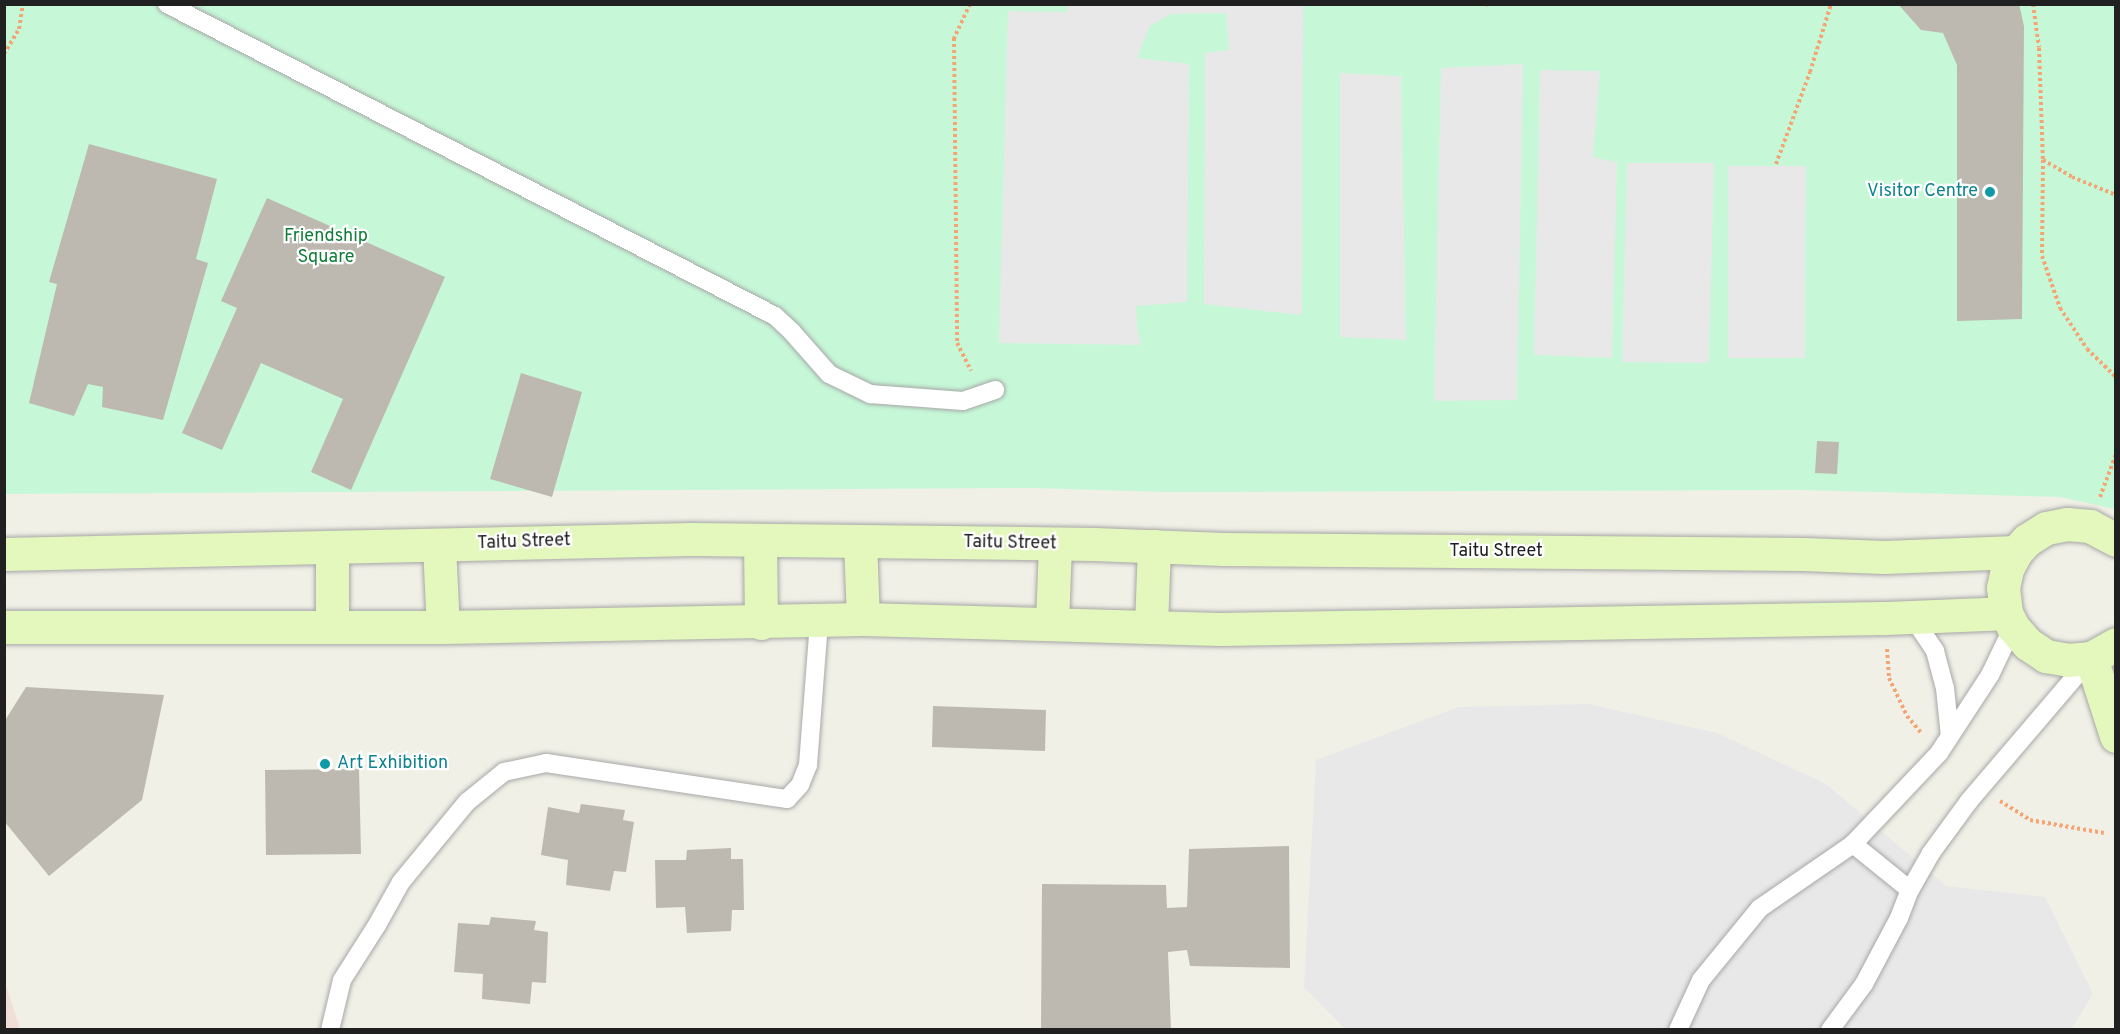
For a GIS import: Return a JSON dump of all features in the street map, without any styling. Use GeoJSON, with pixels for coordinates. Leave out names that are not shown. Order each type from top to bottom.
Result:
{"type":"FeatureCollection","features":[{"type":"Feature","properties":{"kind":"main road"},"geometry":{"type":"LineString","coordinates":[[2103,533],[2067,524],[2046,528],[2027,540],[2016,552],[2007,569],[2003,588],[2010,620],[2028,644],[2046,656],[2068,660],[2103,651],[2115,736]]}},
{"type":"Feature","properties":{"kind":"main road"},"geometry":{"type":"LineString","coordinates":[[760,540],[760,623]]}},
{"type":"Feature","properties":{"kind":"main road","name":"Taitu Street"},"geometry":{"type":"LineString","coordinates":[[4,554],[760,540],[1223,549],[1779,554],[1884,558],[2016,552]]}},
{"type":"Feature","properties":{"kind":"main road"},"geometry":{"type":"LineString","coordinates":[[860,541],[863,619]]}},
{"type":"Feature","properties":{"kind":"main road"},"geometry":{"type":"LineString","coordinates":[[439,546],[443,627]]}},
{"type":"Feature","properties":{"kind":"main road"},"geometry":{"type":"LineString","coordinates":[[1052,623],[1055,546]]}},
{"type":"Feature","properties":{"kind":"main road"},"geometry":{"type":"LineString","coordinates":[[1151,625],[1154,546]]}},
{"type":"Feature","properties":{"kind":"main road"},"geometry":{"type":"LineString","coordinates":[[332,548],[332,626]]}},
{"type":"Feature","properties":{"kind":"main road"},"geometry":{"type":"LineString","coordinates":[[4,627],[443,627],[760,623],[863,619],[1151,625],[1219,629],[1914,618],[2010,620]]}},
{"type":"Feature","properties":{"kind":"lane"},"geometry":{"type":"LineString","coordinates":[[167,4],[775,316],[829,374],[870,394],[963,401],[995,390]]}},
{"type":"Feature","properties":{"kind":"lane"},"geometry":{"type":"LineString","coordinates":[[1914,618],[1935,651],[1945,688],[1950,736]]}},
{"type":"Feature","properties":{"kind":"lane"},"geometry":{"type":"LineString","coordinates":[[1678,1029],[1701,980],[1760,908],[1853,844],[1939,753],[1990,675],[2010,620]]}},
{"type":"Feature","properties":{"kind":"lane"},"geometry":{"type":"LineString","coordinates":[[330,1029],[342,980],[378,926],[401,882],[467,801],[504,772],[546,764],[788,799],[800,785],[808,765],[819,621]]}},
{"type":"Feature","properties":{"kind":"lane"},"geometry":{"type":"LineString","coordinates":[[1830,1029],[1864,984],[1899,918],[1910,890],[1931,853],[1969,801],[2103,651]]}},
{"type":"Feature","properties":{"kind":"lane"},"geometry":{"type":"LineString","coordinates":[[1853,844],[1910,890]]}},
{"type":"Feature","properties":{"kind":"path"},"geometry":{"type":"LineString","coordinates":[[4,54],[19,29],[23,4]]}},
{"type":"Feature","properties":{"kind":"path"},"geometry":{"type":"LineString","coordinates":[[970,4],[954,38],[957,344],[970,370],[995,390]]}},
{"type":"Feature","properties":{"kind":"path"},"geometry":{"type":"LineString","coordinates":[[1776,164],[1810,72],[1831,4]]}},
{"type":"Feature","properties":{"kind":"path"},"geometry":{"type":"LineString","coordinates":[[2033,4],[2039,48],[2043,159],[2042,256],[2060,308],[2087,349],[2115,377]]}},
{"type":"Feature","properties":{"kind":"path"},"geometry":{"type":"LineString","coordinates":[[2043,159],[2072,177],[2115,195]]}},
{"type":"Feature","properties":{"kind":"path"},"geometry":{"type":"LineString","coordinates":[[2103,533],[2115,454]]}},
{"type":"Feature","properties":{"kind":"shaded area"},"geometry":{"type":"Polygon","coordinates":[[[1067,5],[1303,5],[1302,315],[1204,304],[1205,53],[1229,50],[1226,13],[1171,14],[1150,26],[1137,58],[1189,64],[1187,302],[1136,306],[1141,345],[999,343],[1008,11],[1067,12],[1067,5]]]}},
{"type":"Feature","properties":{"kind":"shaded area"},"geometry":{"type":"Polygon","coordinates":[[[1523,64],[1517,400],[1434,401],[1441,68],[1523,64]]]}},
{"type":"Feature","properties":{"kind":"shaded area"},"geometry":{"type":"Polygon","coordinates":[[[1540,70],[1600,71],[1593,157],[1617,162],[1612,358],[1534,355],[1540,70]]]}},
{"type":"Feature","properties":{"kind":"shaded area"},"geometry":{"type":"Polygon","coordinates":[[[1340,73],[1401,76],[1406,340],[1340,337],[1340,73]]]}},
{"type":"Feature","properties":{"kind":"shaded area"},"geometry":{"type":"Polygon","coordinates":[[[1627,163],[1714,163],[1709,363],[1622,362],[1627,163]]]}},
{"type":"Feature","properties":{"kind":"shaded area"},"geometry":{"type":"Polygon","coordinates":[[[1728,166],[1806,166],[1805,358],[1728,358],[1728,166]]]}},
{"type":"Feature","properties":{"kind":"shaded area"},"geometry":{"type":"Polygon","coordinates":[[[1589,704],[1717,733],[1826,784],[1946,886],[2045,897],[2093,994],[2071,1030],[1346,1030],[1304,987],[1316,760],[1459,707],[1589,704]]]}},
{"type":"Feature","properties":{"kind":"shaded area"},"geometry":{"type":"Polygon","coordinates":[[[5,982],[20,1029],[5,1029],[5,982]]]}},
{"type":"Feature","properties":{"kind":"green space","name":"Friendship Square"},"geometry":{"type":"Polygon","coordinates":[[[4,5],[2115,5],[2115,509],[2060,497],[1803,490],[1168,492],[1033,488],[5,494],[4,5]]]}},
{"type":"Feature","properties":{"kind":"building","name":"Visitor Centre"},"geometry":{"type":"Polygon","coordinates":[[[1898,4],[2019,4],[2024,26],[2022,319],[1957,321],[1957,65],[1943,33],[1921,30],[1898,4]]]}},
{"type":"Feature","properties":{"kind":"building"},"geometry":{"type":"Polygon","coordinates":[[[89,144],[217,179],[196,259],[208,263],[163,420],[102,407],[103,387],[88,384],[74,416],[29,403],[57,284],[49,282],[89,144]]]}},
{"type":"Feature","properties":{"kind":"building"},"geometry":{"type":"Polygon","coordinates":[[[267,198],[445,277],[351,490],[311,472],[343,399],[261,363],[222,450],[182,433],[237,308],[221,301],[267,198]]]}},
{"type":"Feature","properties":{"kind":"building"},"geometry":{"type":"Polygon","coordinates":[[[521,373],[582,392],[552,497],[490,479],[521,373]]]}},
{"type":"Feature","properties":{"kind":"building"},"geometry":{"type":"Polygon","coordinates":[[[1817,441],[1839,442],[1837,474],[1815,473],[1817,441]]]}},
{"type":"Feature","properties":{"kind":"building"},"geometry":{"type":"Polygon","coordinates":[[[26,687],[164,695],[142,800],[49,876],[4,821],[4,722],[26,687]]]}},
{"type":"Feature","properties":{"kind":"building"},"geometry":{"type":"Polygon","coordinates":[[[933,706],[1046,710],[1045,751],[932,747],[933,706]]]}},
{"type":"Feature","properties":{"kind":"building"},"geometry":{"type":"Polygon","coordinates":[[[359,769],[361,854],[266,855],[265,770],[359,769]]]}},
{"type":"Feature","properties":{"kind":"building"},"geometry":{"type":"Polygon","coordinates":[[[581,804],[625,810],[623,820],[634,822],[626,872],[614,871],[610,891],[566,885],[568,860],[541,855],[548,807],[579,813],[581,804]]]}},
{"type":"Feature","properties":{"kind":"building"},"geometry":{"type":"Polygon","coordinates":[[[1289,846],[1290,968],[1190,966],[1187,950],[1168,952],[1171,1030],[1041,1030],[1042,884],[1166,885],[1167,908],[1187,907],[1189,849],[1289,846]]]}},
{"type":"Feature","properties":{"kind":"building"},"geometry":{"type":"Polygon","coordinates":[[[731,848],[731,859],[743,859],[744,910],[732,910],[731,931],[687,933],[685,907],[656,908],[655,860],[686,860],[687,850],[731,848]]]}},
{"type":"Feature","properties":{"kind":"building"},"geometry":{"type":"Polygon","coordinates":[[[491,917],[536,921],[534,930],[548,932],[546,983],[532,982],[530,1004],[482,999],[483,974],[454,972],[458,923],[489,925],[491,917]]]}},
{"type":"Feature","properties":{"kind":"place","name":"Visitor Centre"},"geometry":{"type":"Point","coordinates":[1990,192]}},
{"type":"Feature","properties":{"kind":"place","name":"Art Exhibition"},"geometry":{"type":"Point","coordinates":[325,764]}}]}
